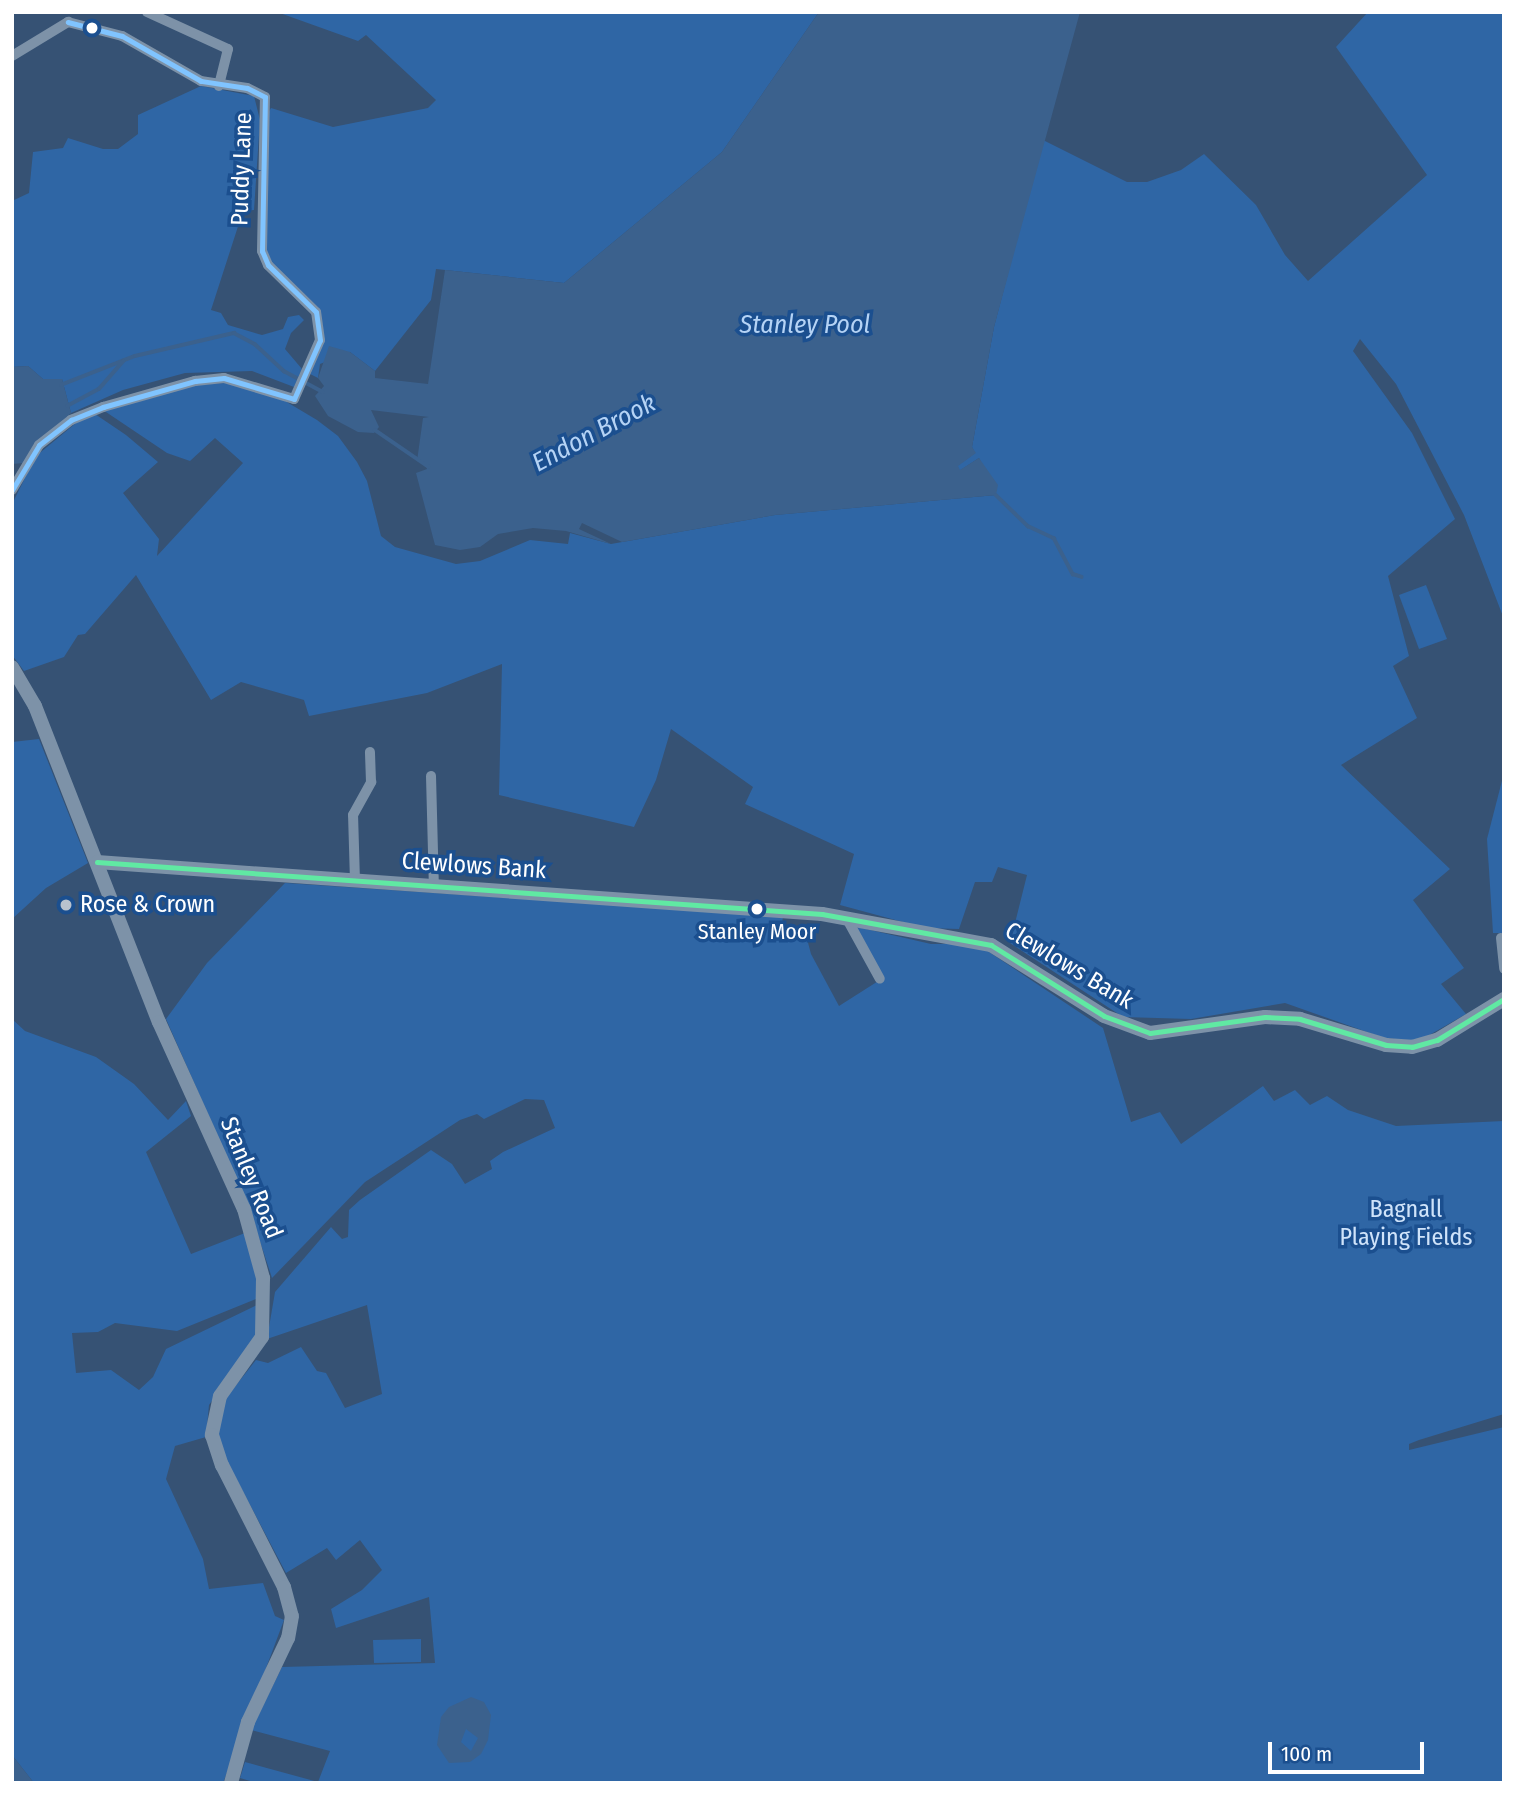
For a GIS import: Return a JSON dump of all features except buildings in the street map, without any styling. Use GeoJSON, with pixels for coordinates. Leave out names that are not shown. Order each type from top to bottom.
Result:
{"type":"FeatureCollection","features":[{"type":"Feature","properties":{"kind":"street","name":"Puddy Lane"},"geometry":{"type":"LineString","coordinates":[[147,12],[228,49],[219,86]]}},
{"type":"Feature","properties":{"kind":"street","name":"Puddy Lane"},"geometry":{"type":"LineString","coordinates":[[12,490],[39,445],[71,420],[103,407],[195,381],[224,378],[294,399],[320,340],[316,312],[268,264],[262,251],[265,97],[247,88],[219,86],[201,81],[122,36],[71,17]]}},
{"type":"Feature","properties":{"kind":"street"},"geometry":{"type":"LineString","coordinates":[[12,56],[71,17]]}},
{"type":"Feature","properties":{"kind":"street","name":"Stanley Road"},"geometry":{"type":"LineString","coordinates":[[12,667],[36,706],[159,1022],[244,1209],[263,1278],[262,1337],[220,1396],[212,1435],[222,1465],[284,1587],[292,1616],[288,1638],[248,1722],[231,1783]]}},
{"type":"Feature","properties":{"kind":"street"},"geometry":{"type":"LineString","coordinates":[[355,881],[353,815],[371,782],[370,752]]}},
{"type":"Feature","properties":{"kind":"street"},"geometry":{"type":"LineString","coordinates":[[431,776],[434,887]]}},
{"type":"Feature","properties":{"kind":"street","name":"Clewlows Bank"},"geometry":{"type":"LineString","coordinates":[[97,862],[762,908],[847,919],[991,945],[1104,1016],[1150,1033],[1265,1017],[1300,1019],[1386,1045],[1412,1047],[1437,1040],[1504,999]]}},
{"type":"Feature","properties":{"kind":"street"},"geometry":{"type":"LineString","coordinates":[[847,919],[880,979]]}},
{"type":"Feature","properties":{"kind":"street"},"geometry":{"type":"LineString","coordinates":[[1501,938],[1504,969]]}},
{"type":"Feature","properties":{"kind":"green space"},"geometry":{"type":"Polygon","coordinates":[[[277,12],[819,12],[722,152],[564,283],[436,269],[431,300],[375,371],[350,352],[320,364],[318,378],[310,374],[323,325],[270,262],[265,247],[267,115],[271,108],[333,127],[428,108],[436,100],[366,35],[358,41],[277,12]]]}},
{"type":"Feature","properties":{"kind":"green space"},"geometry":{"type":"Polygon","coordinates":[[[1368,12],[1504,12],[1504,619],[1464,515],[1396,384],[1360,339],[1353,351],[1412,433],[1455,519],[1388,576],[1409,656],[1393,666],[1417,718],[1341,765],[1450,869],[1413,900],[1464,968],[1441,984],[1466,1014],[1419,1041],[1384,1038],[1285,1003],[1191,1019],[1123,1017],[1010,943],[1027,875],[998,867],[992,882],[975,882],[959,929],[925,928],[840,905],[854,854],[745,804],[753,787],[671,729],[656,780],[634,827],[499,795],[502,664],[427,693],[309,716],[304,700],[241,682],[211,700],[136,575],[85,634],[78,635],[64,657],[24,671],[12,655],[12,504],[36,456],[76,423],[95,414],[126,435],[158,462],[123,493],[159,539],[157,556],[243,463],[215,438],[190,461],[167,453],[103,410],[197,385],[225,383],[280,398],[317,420],[338,436],[357,462],[367,481],[381,536],[395,547],[456,564],[480,561],[530,540],[568,544],[570,533],[611,544],[775,515],[996,495],[979,458],[959,471],[957,466],[975,453],[972,447],[994,327],[1043,140],[1127,182],[1147,182],[1181,170],[1204,154],[1256,205],[1285,255],[1308,281],[1427,175],[1336,47],[1368,12]]]}},
{"type":"Feature","properties":{"kind":"green space"},"geometry":{"type":"Polygon","coordinates":[[[201,86],[254,96],[260,120],[254,210],[243,211],[211,310],[221,313],[228,325],[262,335],[283,329],[288,317],[299,315],[304,320],[291,333],[285,349],[302,369],[294,387],[252,371],[185,373],[123,390],[71,413],[62,379],[43,379],[28,366],[12,367],[12,201],[29,193],[33,152],[63,148],[68,138],[103,149],[118,149],[138,134],[138,115],[201,86]]]}},
{"type":"Feature","properties":{"kind":"green space"},"geometry":{"type":"Polygon","coordinates":[[[1426,585],[1447,639],[1419,649],[1399,595],[1426,585]]]}},
{"type":"Feature","properties":{"kind":"green space"},"geometry":{"type":"Polygon","coordinates":[[[39,739],[88,863],[46,888],[12,919],[12,742],[39,739]]]}},
{"type":"Feature","properties":{"kind":"green space"},"geometry":{"type":"Polygon","coordinates":[[[1504,773],[1504,933],[1493,933],[1487,839],[1504,773]]]}},
{"type":"Feature","properties":{"kind":"green space","name":"Bagnall Playing Fields"},"geometry":{"type":"Polygon","coordinates":[[[285,883],[783,916],[781,932],[806,935],[811,954],[839,1006],[883,978],[853,926],[931,944],[977,944],[1103,1028],[1131,1122],[1160,1112],[1181,1144],[1263,1086],[1274,1101],[1295,1090],[1310,1105],[1327,1096],[1348,1110],[1396,1126],[1504,1121],[1504,1414],[1419,1440],[1409,1444],[1409,1450],[1504,1427],[1504,1783],[257,1783],[240,1778],[245,1762],[318,1782],[330,1751],[251,1730],[282,1667],[435,1663],[429,1597],[336,1628],[331,1609],[362,1590],[382,1570],[360,1540],[336,1560],[327,1548],[286,1573],[222,1452],[216,1438],[222,1403],[256,1360],[268,1363],[301,1347],[317,1371],[326,1373],[345,1408],[382,1394],[367,1305],[267,1339],[275,1292],[331,1227],[342,1239],[348,1237],[349,1210],[431,1150],[452,1164],[465,1184],[492,1169],[490,1161],[503,1152],[555,1128],[544,1100],[525,1099],[484,1119],[477,1114],[460,1120],[365,1182],[272,1278],[248,1205],[166,1019],[207,963],[285,883]]]}},
{"type":"Feature","properties":{"kind":"green space"},"geometry":{"type":"Polygon","coordinates":[[[12,1019],[25,1031],[96,1057],[134,1084],[168,1120],[186,1101],[191,1116],[146,1152],[191,1254],[245,1233],[258,1283],[256,1299],[177,1331],[115,1323],[98,1332],[72,1333],[76,1373],[111,1370],[139,1390],[153,1377],[166,1349],[257,1305],[260,1317],[253,1343],[209,1405],[206,1437],[175,1446],[166,1479],[203,1559],[209,1589],[263,1583],[275,1616],[284,1620],[223,1783],[34,1783],[12,1755],[12,1019]]]}},
{"type":"Feature","properties":{"kind":"green space"},"geometry":{"type":"Polygon","coordinates":[[[421,1639],[421,1662],[374,1663],[373,1640],[421,1639]]]}},
{"type":"Feature","properties":{"kind":"water","name":"Stanley Pool"},"geometry":{"type":"Polygon","coordinates":[[[819,12],[1080,12],[994,327],[972,447],[976,453],[958,466],[960,470],[979,458],[998,485],[996,495],[775,515],[622,542],[582,523],[579,529],[611,544],[566,531],[533,528],[498,534],[480,547],[460,550],[435,545],[416,473],[427,469],[425,463],[417,461],[423,418],[429,417],[371,410],[379,427],[374,433],[358,432],[328,416],[315,396],[324,386],[318,378],[329,346],[350,352],[375,371],[375,378],[428,384],[445,270],[564,283],[722,152],[819,12]]]}},
{"type":"Feature","properties":{"kind":"water"},"geometry":{"type":"Polygon","coordinates":[[[28,366],[43,379],[62,379],[71,413],[24,463],[12,464],[12,367],[28,366]]]}},
{"type":"Feature","properties":{"kind":"water"},"geometry":{"type":"Polygon","coordinates":[[[471,1697],[484,1702],[491,1715],[488,1740],[481,1754],[470,1762],[449,1763],[437,1745],[441,1717],[449,1707],[471,1697]],[[466,1729],[461,1742],[471,1751],[478,1738],[466,1729]]]}},
{"type":"Feature","properties":{"kind":"water"},"geometry":{"type":"Polygon","coordinates":[[[12,1755],[34,1783],[16,1783],[12,1778],[12,1755]]]}},
{"type":"Feature","properties":{"kind":"waterway","name":"Endon Brook"},"geometry":{"type":"LineString","coordinates":[[61,385],[135,356],[234,333],[255,344],[284,371],[323,392]]}},
{"type":"Feature","properties":{"kind":"waterway"},"geometry":{"type":"LineString","coordinates":[[67,406],[99,389],[123,361]]}},
{"type":"Feature","properties":{"kind":"waterway","name":"Endon Brook"},"geometry":{"type":"LineString","coordinates":[[375,430],[429,467]]}},
{"type":"Feature","properties":{"kind":"waterway"},"geometry":{"type":"LineString","coordinates":[[996,495],[1028,526],[1054,538],[1073,574],[1082,577]]}},
{"type":"Feature","properties":{"kind":"transit line"},"geometry":{"type":"LineString","coordinates":[[12,490],[39,445],[71,420],[103,407],[195,381],[224,378],[294,399],[320,340],[316,312],[268,265],[262,251],[265,97],[247,88],[201,81],[122,36],[68,22]]}},
{"type":"Feature","properties":{"kind":"transit line"},"geometry":{"type":"LineString","coordinates":[[97,862],[822,914],[991,945],[1104,1016],[1150,1033],[1265,1017],[1300,1019],[1386,1045],[1412,1047],[1437,1040],[1504,999]]}},
{"type":"Feature","properties":{"kind":"place","name":"Rose & Crown"},"geometry":{"type":"Point","coordinates":[66,905]}},
{"type":"Feature","properties":{"kind":"place","name":"Stanley Moor"},"geometry":{"type":"Point","coordinates":[757,909]}}]}
